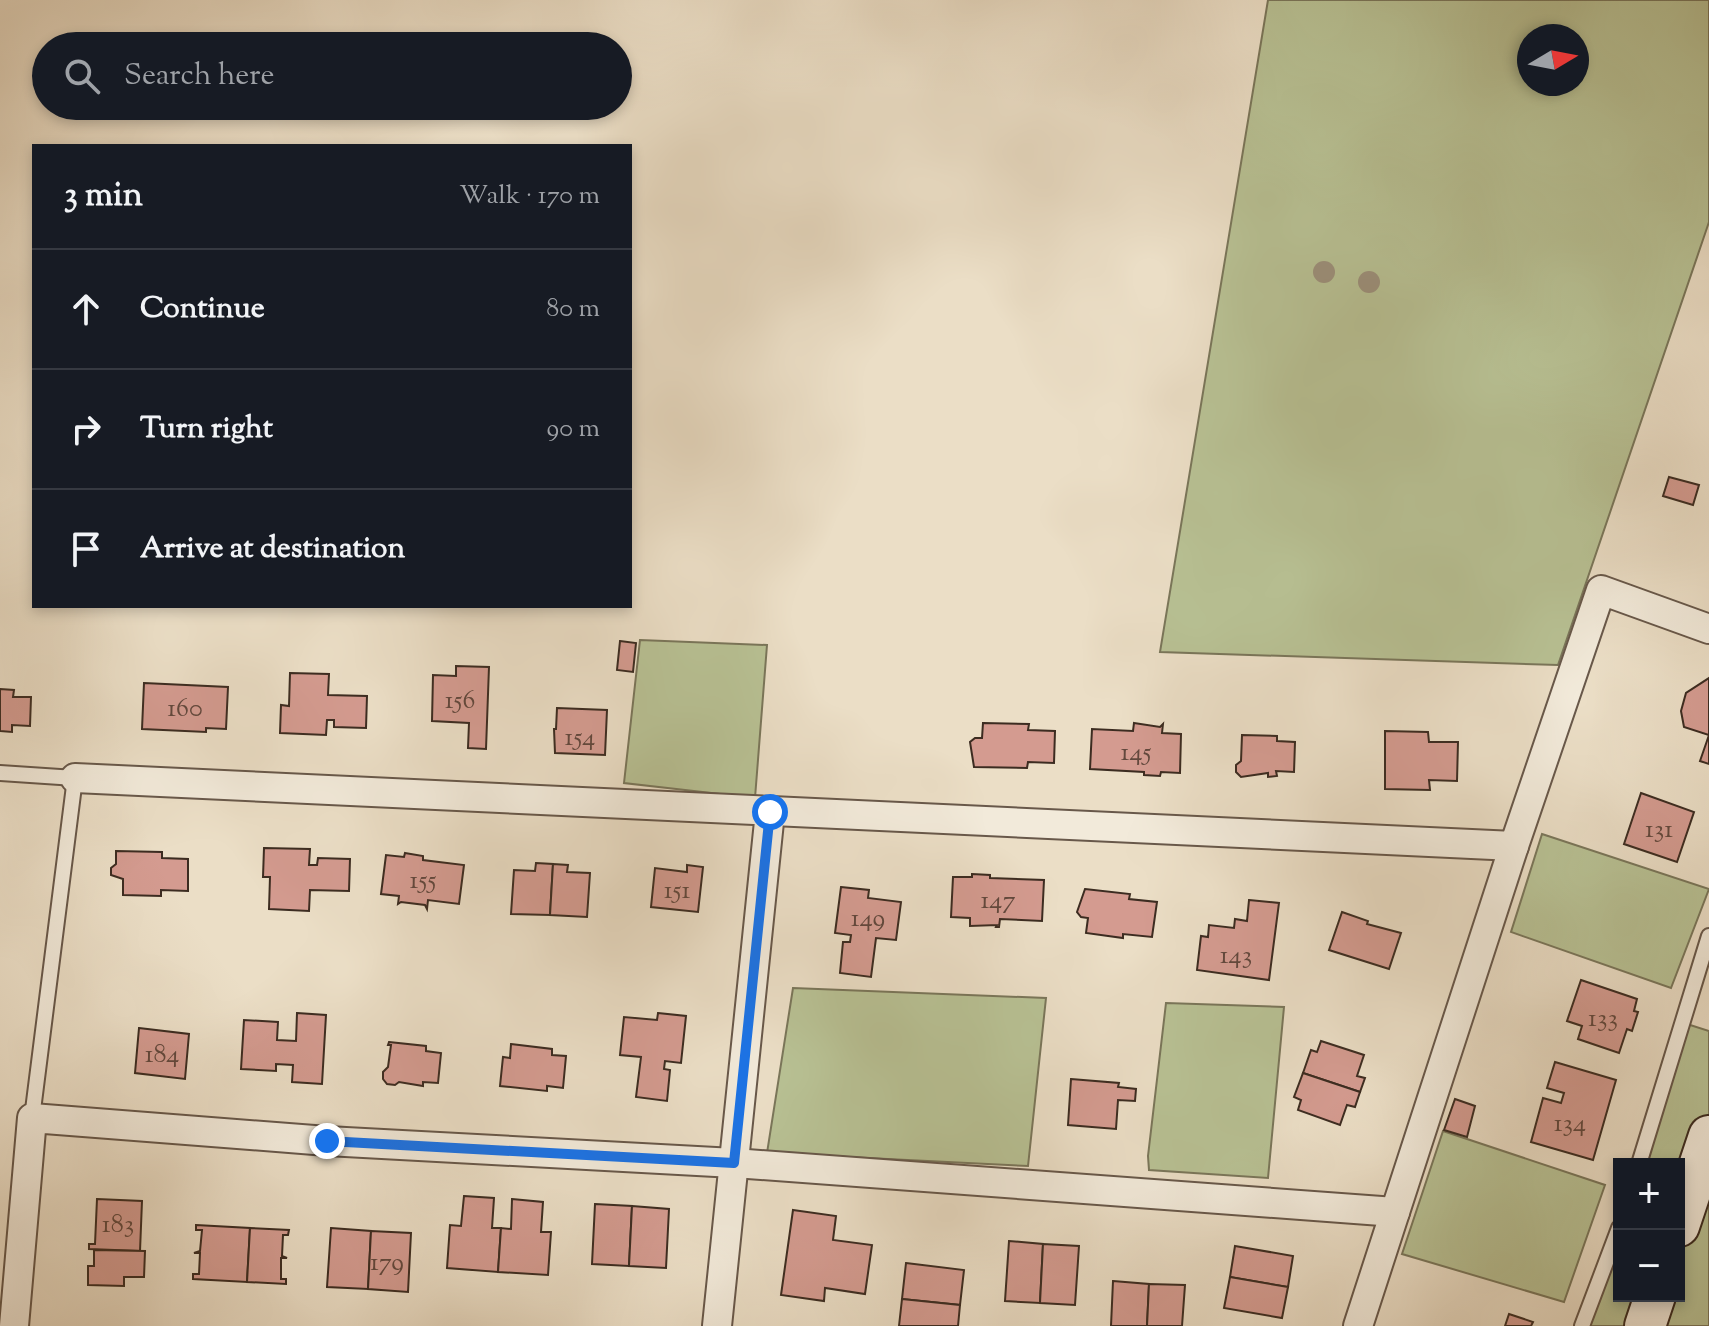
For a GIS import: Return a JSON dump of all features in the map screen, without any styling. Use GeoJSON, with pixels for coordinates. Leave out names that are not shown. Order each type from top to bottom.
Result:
{"type":"FeatureCollection","features":[{"type":"Feature","properties":{"kind":"main road"},"geometry":{"type":"LineString","coordinates":[[1685,1208],[1709,1136]]}},
{"type":"Feature","properties":{"kind":"main road"},"geometry":{"type":"LineString","coordinates":[[1645,1326],[1653,1302]]}},
{"type":"Feature","properties":{"kind":"street"},"geometry":{"type":"LineString","coordinates":[[1358,1326],[1601,590],[1709,629]]}},
{"type":"Feature","properties":{"kind":"street"},"geometry":{"type":"LineString","coordinates":[[75,778],[1514,846]]}},
{"type":"Feature","properties":{"kind":"street"},"geometry":{"type":"LineString","coordinates":[[717,1326],[770,812]]}},
{"type":"Feature","properties":{"kind":"street"},"geometry":{"type":"LineString","coordinates":[[14,1326],[32,1118],[327,1141],[734,1163],[1395,1212]]}},
{"type":"Feature","properties":{"kind":"lane"},"geometry":{"type":"LineString","coordinates":[[0,773],[75,778],[32,1118]]}},
{"type":"Feature","properties":{"kind":"lane"},"geometry":{"type":"LineString","coordinates":[[1641,1158],[1709,936]]}},
{"type":"Feature","properties":{"kind":"lane"},"geometry":{"type":"LineString","coordinates":[[1582,1326],[1618,1230]]}},
{"type":"Feature","properties":{"kind":"green space"},"geometry":{"type":"Polygon","coordinates":[[[1268,0],[1709,0],[1709,222],[1558,665],[1160,652],[1268,0]]]}},
{"type":"Feature","properties":{"kind":"green space"},"geometry":{"type":"Polygon","coordinates":[[[640,640],[767,645],[755,798],[624,783],[640,640]]]}},
{"type":"Feature","properties":{"kind":"green space"},"geometry":{"type":"Polygon","coordinates":[[[1542,834],[1709,889],[1671,988],[1511,932],[1542,834]]]}},
{"type":"Feature","properties":{"kind":"green space"},"geometry":{"type":"Polygon","coordinates":[[[793,988],[1046,998],[1028,1166],[767,1153],[793,988]]]}},
{"type":"Feature","properties":{"kind":"green space"},"geometry":{"type":"Polygon","coordinates":[[[1166,1003],[1284,1007],[1268,1178],[1149,1170],[1148,1156],[1166,1003]]]}},
{"type":"Feature","properties":{"kind":"green space"},"geometry":{"type":"Polygon","coordinates":[[[1687,1024],[1709,1031],[1709,1326],[1586,1326],[1613,1245],[1613,1302],[1685,1302],[1685,1158],[1642,1158],[1687,1024]]]}},
{"type":"Feature","properties":{"kind":"green space"},"geometry":{"type":"Polygon","coordinates":[[[1443,1131],[1605,1185],[1564,1302],[1402,1254],[1443,1131]]]}},
{"type":"Feature","properties":{"kind":"building"},"geometry":{"type":"Polygon","coordinates":[[[1669,477],[1699,485],[1693,505],[1663,496],[1669,477]]]}},
{"type":"Feature","properties":{"kind":"building"},"geometry":{"type":"Polygon","coordinates":[[[620,641],[636,643],[633,672],[617,670],[620,641]]]}},
{"type":"Feature","properties":{"kind":"building"},"geometry":{"type":"Polygon","coordinates":[[[456,666],[489,667],[486,749],[468,748],[469,723],[432,721],[433,675],[456,676],[456,666]]]}},
{"type":"Feature","properties":{"kind":"building"},"geometry":{"type":"Polygon","coordinates":[[[290,673],[329,674],[328,695],[367,696],[366,728],[334,727],[334,720],[327,720],[326,735],[280,733],[281,705],[289,706],[290,673]]]}},
{"type":"Feature","properties":{"kind":"building"},"geometry":{"type":"Polygon","coordinates":[[[1709,678],[1709,735],[1684,727],[1681,711],[1686,693],[1709,678]]]}},
{"type":"Feature","properties":{"kind":"building"},"geometry":{"type":"Polygon","coordinates":[[[144,683],[228,687],[226,729],[206,728],[206,732],[142,729],[144,683]]]}},
{"type":"Feature","properties":{"kind":"building"},"geometry":{"type":"Polygon","coordinates":[[[0,689],[14,690],[13,697],[31,697],[30,726],[12,725],[12,732],[0,731],[0,689]]]}},
{"type":"Feature","properties":{"kind":"building"},"geometry":{"type":"Polygon","coordinates":[[[557,708],[607,710],[605,755],[555,753],[557,708]]]}},
{"type":"Feature","properties":{"kind":"building"},"geometry":{"type":"Polygon","coordinates":[[[983,723],[1029,724],[1028,730],[1055,731],[1054,763],[1028,762],[1027,768],[974,767],[970,742],[982,738],[983,723]]]}},
{"type":"Feature","properties":{"kind":"building"},"geometry":{"type":"Polygon","coordinates":[[[1134,723],[1160,727],[1163,724],[1162,733],[1181,734],[1180,773],[1161,772],[1160,776],[1090,769],[1092,729],[1133,731],[1134,723]]]}},
{"type":"Feature","properties":{"kind":"building"},"geometry":{"type":"Polygon","coordinates":[[[1385,731],[1428,732],[1429,742],[1458,742],[1457,781],[1429,780],[1430,790],[1385,789],[1385,731]]]}},
{"type":"Feature","properties":{"kind":"building"},"geometry":{"type":"Polygon","coordinates":[[[1242,735],[1277,736],[1277,741],[1295,742],[1294,772],[1276,771],[1277,776],[1268,777],[1268,773],[1241,777],[1236,772],[1236,765],[1241,761],[1242,735]]]}},
{"type":"Feature","properties":{"kind":"building"},"geometry":{"type":"Polygon","coordinates":[[[1709,735],[1709,764],[1700,761],[1709,735]]]}},
{"type":"Feature","properties":{"kind":"building"},"geometry":{"type":"Polygon","coordinates":[[[1641,793],[1694,812],[1677,862],[1624,844],[1641,793]]]}},
{"type":"Feature","properties":{"kind":"building"},"geometry":{"type":"Polygon","coordinates":[[[264,848],[310,849],[309,865],[317,865],[318,858],[350,859],[349,891],[310,890],[309,911],[269,909],[270,877],[263,877],[264,848]]]}},
{"type":"Feature","properties":{"kind":"building"},"geometry":{"type":"Polygon","coordinates":[[[116,851],[162,852],[162,858],[188,859],[188,891],[161,890],[161,896],[123,895],[123,879],[111,875],[111,868],[116,864],[116,851]]]}},
{"type":"Feature","properties":{"kind":"building"},"geometry":{"type":"Polygon","coordinates":[[[405,853],[423,856],[423,860],[464,865],[459,904],[428,900],[427,909],[425,905],[398,904],[399,896],[381,894],[386,855],[404,857],[405,853]]]}},
{"type":"Feature","properties":{"kind":"building"},"geometry":{"type":"Polygon","coordinates":[[[536,863],[553,864],[550,915],[511,914],[514,870],[535,871],[536,863]]]}},
{"type":"Feature","properties":{"kind":"building"},"geometry":{"type":"Polygon","coordinates":[[[553,864],[568,865],[567,872],[590,873],[587,917],[550,915],[553,864]]]}},
{"type":"Feature","properties":{"kind":"building"},"geometry":{"type":"Polygon","coordinates":[[[687,865],[703,867],[698,912],[651,907],[655,868],[687,872],[687,865]]]}},
{"type":"Feature","properties":{"kind":"building"},"geometry":{"type":"Polygon","coordinates":[[[972,874],[990,875],[990,878],[1044,880],[1042,921],[1000,919],[999,927],[970,926],[970,918],[951,917],[953,877],[972,877],[972,874]]]}},
{"type":"Feature","properties":{"kind":"building"},"geometry":{"type":"Polygon","coordinates":[[[841,887],[869,890],[868,898],[901,902],[896,940],[876,938],[871,977],[840,973],[843,942],[850,942],[851,935],[835,933],[841,887]]]}},
{"type":"Feature","properties":{"kind":"building"},"geometry":{"type":"Polygon","coordinates":[[[1085,889],[1130,894],[1129,899],[1157,902],[1152,937],[1123,934],[1123,938],[1086,933],[1088,918],[1081,917],[1077,912],[1085,889]]]}},
{"type":"Feature","properties":{"kind":"building"},"geometry":{"type":"Polygon","coordinates":[[[1249,900],[1279,903],[1269,980],[1197,970],[1201,936],[1208,937],[1209,925],[1234,928],[1235,919],[1247,921],[1249,900]]]}},
{"type":"Feature","properties":{"kind":"building"},"geometry":{"type":"Polygon","coordinates":[[[1342,912],[1368,921],[1367,924],[1401,933],[1389,969],[1329,950],[1342,912]]]}},
{"type":"Feature","properties":{"kind":"building"},"geometry":{"type":"Polygon","coordinates":[[[1581,980],[1637,999],[1634,1011],[1638,1012],[1632,1031],[1627,1029],[1619,1053],[1578,1039],[1582,1026],[1567,1021],[1581,980]]]}},
{"type":"Feature","properties":{"kind":"building"},"geometry":{"type":"Polygon","coordinates":[[[297,1013],[326,1015],[322,1084],[292,1082],[293,1065],[276,1064],[276,1071],[241,1069],[244,1020],[278,1022],[277,1040],[296,1041],[297,1013]]]}},
{"type":"Feature","properties":{"kind":"building"},"geometry":{"type":"Polygon","coordinates":[[[658,1013],[686,1016],[681,1063],[665,1061],[664,1069],[670,1070],[667,1101],[636,1097],[641,1057],[620,1055],[624,1017],[657,1020],[658,1013]]]}},
{"type":"Feature","properties":{"kind":"building"},"geometry":{"type":"Polygon","coordinates":[[[139,1028],[189,1034],[185,1079],[135,1073],[139,1028]]]}},
{"type":"Feature","properties":{"kind":"building"},"geometry":{"type":"Polygon","coordinates":[[[1321,1041],[1364,1055],[1357,1076],[1365,1078],[1360,1092],[1303,1073],[1311,1050],[1317,1052],[1321,1041]]]}},
{"type":"Feature","properties":{"kind":"building"},"geometry":{"type":"Polygon","coordinates":[[[389,1042],[426,1046],[426,1051],[441,1053],[438,1083],[423,1082],[423,1086],[399,1082],[387,1084],[383,1072],[388,1067],[389,1042]]]}},
{"type":"Feature","properties":{"kind":"building"},"geometry":{"type":"Polygon","coordinates":[[[511,1044],[552,1049],[552,1055],[566,1056],[563,1088],[547,1086],[547,1091],[500,1086],[503,1057],[510,1058],[511,1044]]]}},
{"type":"Feature","properties":{"kind":"building"},"geometry":{"type":"Polygon","coordinates":[[[1555,1062],[1616,1080],[1593,1160],[1531,1142],[1543,1098],[1561,1103],[1564,1093],[1547,1088],[1555,1062]]]}},
{"type":"Feature","properties":{"kind":"building"},"geometry":{"type":"Polygon","coordinates":[[[1303,1073],[1360,1092],[1355,1107],[1347,1105],[1340,1125],[1298,1110],[1301,1100],[1294,1097],[1303,1073]]]}},
{"type":"Feature","properties":{"kind":"building"},"geometry":{"type":"Polygon","coordinates":[[[1071,1079],[1119,1083],[1118,1087],[1136,1089],[1135,1101],[1118,1100],[1116,1129],[1068,1125],[1071,1079]]]}},
{"type":"Feature","properties":{"kind":"building"},"geometry":{"type":"Polygon","coordinates":[[[1455,1099],[1475,1106],[1467,1137],[1444,1130],[1455,1099]]]}},
{"type":"Feature","properties":{"kind":"building"},"geometry":{"type":"Polygon","coordinates":[[[464,1196],[494,1198],[492,1228],[501,1228],[498,1272],[447,1268],[450,1225],[461,1226],[464,1196]]]}},
{"type":"Feature","properties":{"kind":"building"},"geometry":{"type":"Polygon","coordinates":[[[97,1199],[142,1201],[140,1251],[89,1249],[89,1244],[95,1244],[97,1199]]]}},
{"type":"Feature","properties":{"kind":"building"},"geometry":{"type":"Polygon","coordinates":[[[512,1199],[543,1202],[541,1232],[551,1232],[548,1275],[498,1272],[501,1228],[511,1229],[512,1199]]]}},
{"type":"Feature","properties":{"kind":"building"},"geometry":{"type":"Polygon","coordinates":[[[595,1204],[632,1206],[629,1266],[592,1264],[595,1204]]]}},
{"type":"Feature","properties":{"kind":"building"},"geometry":{"type":"Polygon","coordinates":[[[632,1206],[669,1209],[666,1268],[629,1266],[632,1206]]]}},
{"type":"Feature","properties":{"kind":"building"},"geometry":{"type":"Polygon","coordinates":[[[793,1210],[836,1216],[833,1240],[872,1245],[865,1294],[825,1288],[824,1301],[781,1295],[793,1210]]]}},
{"type":"Feature","properties":{"kind":"building"},"geometry":{"type":"Polygon","coordinates":[[[196,1225],[250,1228],[247,1282],[193,1279],[193,1274],[199,1274],[200,1253],[194,1253],[200,1251],[202,1230],[196,1230],[196,1225]]]}},
{"type":"Feature","properties":{"kind":"building"},"geometry":{"type":"Polygon","coordinates":[[[250,1228],[289,1230],[288,1235],[283,1235],[282,1256],[287,1258],[281,1258],[281,1279],[286,1279],[286,1284],[247,1282],[250,1228]]]}},
{"type":"Feature","properties":{"kind":"building"},"geometry":{"type":"Polygon","coordinates":[[[331,1228],[371,1231],[368,1289],[327,1287],[331,1228]]]}},
{"type":"Feature","properties":{"kind":"building"},"geometry":{"type":"Polygon","coordinates":[[[371,1231],[411,1233],[408,1292],[368,1289],[371,1231]]]}},
{"type":"Feature","properties":{"kind":"building"},"geometry":{"type":"Polygon","coordinates":[[[1009,1241],[1043,1244],[1040,1303],[1005,1301],[1009,1241]]]}},
{"type":"Feature","properties":{"kind":"building"},"geometry":{"type":"Polygon","coordinates":[[[1043,1244],[1079,1246],[1075,1305],[1040,1303],[1043,1244]]]}},
{"type":"Feature","properties":{"kind":"building"},"geometry":{"type":"Polygon","coordinates":[[[1235,1246],[1293,1256],[1288,1287],[1230,1277],[1235,1246]]]}},
{"type":"Feature","properties":{"kind":"building"},"geometry":{"type":"Polygon","coordinates":[[[94,1250],[145,1251],[144,1277],[124,1277],[124,1286],[88,1285],[88,1266],[94,1266],[94,1250]]]}},
{"type":"Feature","properties":{"kind":"building"},"geometry":{"type":"Polygon","coordinates":[[[906,1263],[964,1270],[960,1305],[902,1299],[906,1263]]]}},
{"type":"Feature","properties":{"kind":"building"},"geometry":{"type":"Polygon","coordinates":[[[1230,1277],[1288,1287],[1282,1318],[1224,1308],[1230,1277]]]}},
{"type":"Feature","properties":{"kind":"building"},"geometry":{"type":"Polygon","coordinates":[[[1113,1281],[1149,1284],[1147,1326],[1111,1326],[1113,1281]]]}},
{"type":"Feature","properties":{"kind":"building"},"geometry":{"type":"Polygon","coordinates":[[[1149,1284],[1185,1285],[1182,1326],[1147,1326],[1149,1284]]]}},
{"type":"Feature","properties":{"kind":"building"},"geometry":{"type":"Polygon","coordinates":[[[902,1299],[960,1305],[958,1326],[899,1326],[902,1299]]]}},
{"type":"Feature","properties":{"kind":"building"},"geometry":{"type":"Polygon","coordinates":[[[1509,1314],[1533,1322],[1531,1326],[1505,1326],[1509,1314]]]}},
{"type":"Feature","properties":{"kind":"route"},"geometry":{"type":"LineString","coordinates":[[327,1141],[734,1163],[770,812]]}}]}
